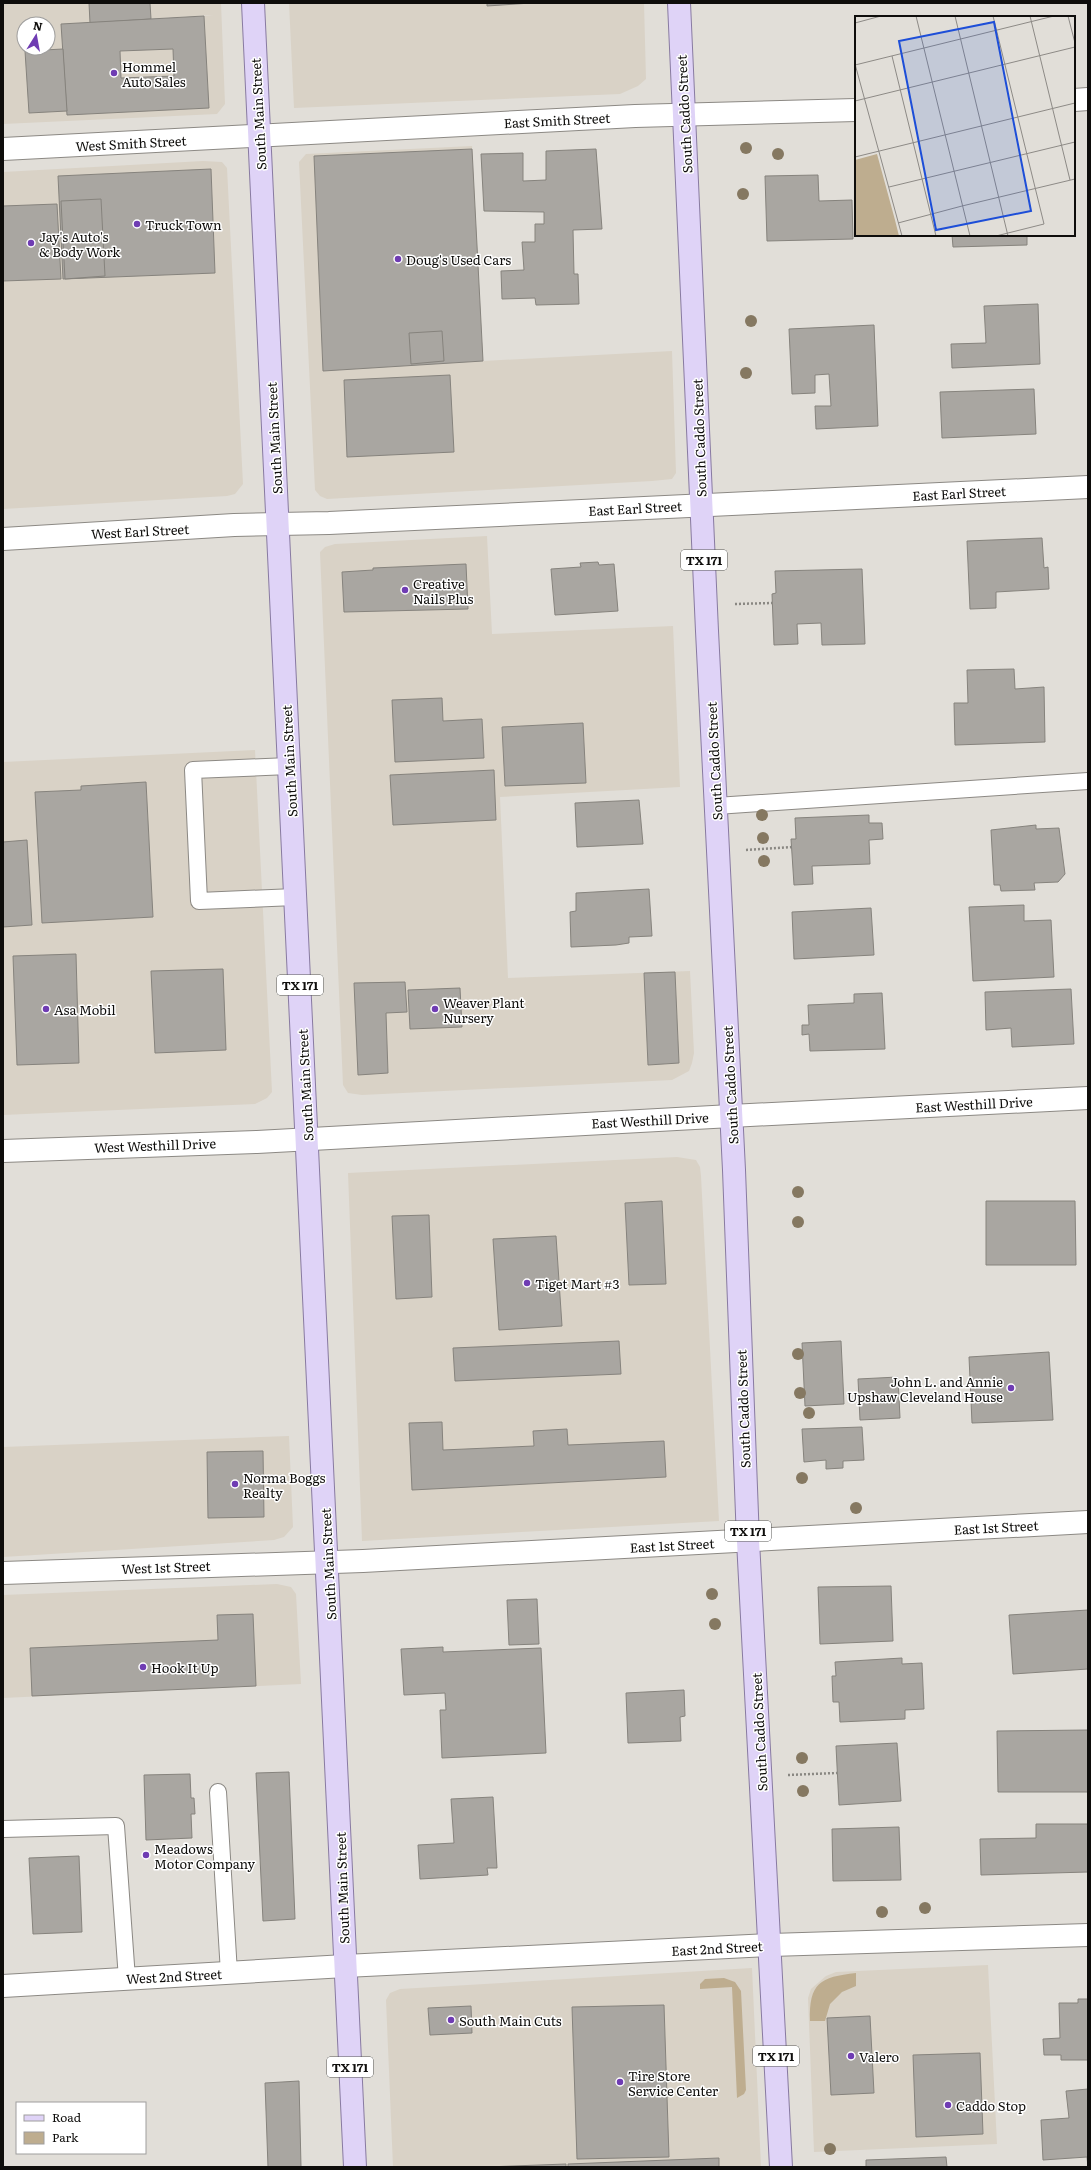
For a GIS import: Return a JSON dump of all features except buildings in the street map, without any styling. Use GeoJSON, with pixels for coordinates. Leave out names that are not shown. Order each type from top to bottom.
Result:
{"type":"FeatureCollection","features":[{"type":"Feature","properties":{"kind":"main road","name":"South Main Street"},"geometry":{"type":"LineString","coordinates":[[252,3],[308,1139],[345,1966],[356,2167]]}},
{"type":"Feature","properties":{"kind":"main road","name":"South Caddo Street"},"geometry":{"type":"LineString","coordinates":[[679,3],[731,1116],[748,1541],[771,1945],[781,2167]]}},
{"type":"Feature","properties":{"kind":"street"},"geometry":{"type":"LineString","coordinates":[[1075,100],[1088,99]]}},
{"type":"Feature","properties":{"kind":"street","name":"East Smith Street"},"geometry":{"type":"LineString","coordinates":[[259,135],[685,115],[855,110]]}},
{"type":"Feature","properties":{"kind":"street","name":"West Smith Street"},"geometry":{"type":"LineString","coordinates":[[3,149],[259,135]]}},
{"type":"Feature","properties":{"kind":"street","name":"East Earl Street"},"geometry":{"type":"LineString","coordinates":[[278,523],[1088,487]]}},
{"type":"Feature","properties":{"kind":"street","name":"West Earl Street"},"geometry":{"type":"LineString","coordinates":[[3,539],[278,523]]}},
{"type":"Feature","properties":{"kind":"street","name":"East Westhill Drive"},"geometry":{"type":"LineString","coordinates":[[308,1139],[1088,1098]]}},
{"type":"Feature","properties":{"kind":"street","name":"West Westhill Drive"},"geometry":{"type":"LineString","coordinates":[[3,1151],[308,1139]]}},
{"type":"Feature","properties":{"kind":"street","name":"East 1st Street"},"geometry":{"type":"LineString","coordinates":[[328,1563],[1088,1522]]}},
{"type":"Feature","properties":{"kind":"street","name":"West 1st Street"},"geometry":{"type":"LineString","coordinates":[[3,1573],[328,1563]]}},
{"type":"Feature","properties":{"kind":"street","name":"East 2nd Street"},"geometry":{"type":"LineString","coordinates":[[345,1966],[771,1945],[1088,1935]]}},
{"type":"Feature","properties":{"kind":"street","name":"West 2nd Street"},"geometry":{"type":"LineString","coordinates":[[3,1986],[345,1966]]}},
{"type":"Feature","properties":{"kind":"lane"},"geometry":{"type":"LineString","coordinates":[[289,766],[193,770],[199,901],[295,897]]}},
{"type":"Feature","properties":{"kind":"lane"},"geometry":{"type":"LineString","coordinates":[[716,806],[1088,782]]}},
{"type":"Feature","properties":{"kind":"lane"},"geometry":{"type":"LineString","coordinates":[[218,1792],[229,1973]]}},
{"type":"Feature","properties":{"kind":"lane"},"geometry":{"type":"LineString","coordinates":[[3,1830],[116,1826],[127,1979]]}},
{"type":"Feature","properties":{"kind":"path"},"geometry":{"type":"LineString","coordinates":[[706,605],[772,603]]}},
{"type":"Feature","properties":{"kind":"path"},"geometry":{"type":"LineString","coordinates":[[719,851],[792,847]]}},
{"type":"Feature","properties":{"kind":"path"},"geometry":{"type":"LineString","coordinates":[[762,1776],[837,1773]]}},
{"type":"Feature","properties":{"kind":"shaded area","name":"Hommel Auto Sales"},"geometry":{"type":"Polygon","coordinates":[[[3,3],[221,3],[225,104],[217,114],[3,124],[3,3]],[[213,15],[58,24],[204,16],[213,15]]]}},
{"type":"Feature","properties":{"kind":"shaded area"},"geometry":{"type":"Polygon","coordinates":[[[289,3],[644,3],[646,79],[638,86],[620,94],[294,108],[289,3]]]}},
{"type":"Feature","properties":{"kind":"shaded area"},"geometry":{"type":"Polygon","coordinates":[[[472,146],[483,361],[672,351],[676,473],[672,479],[327,499],[320,496],[315,490],[299,162],[306,154],[472,146]]]}},
{"type":"Feature","properties":{"kind":"shaded area"},"geometry":{"type":"Polygon","coordinates":[[[203,161],[222,162],[227,168],[243,484],[235,494],[227,496],[3,509],[3,172],[203,161]]]}},
{"type":"Feature","properties":{"kind":"shaded area"},"geometry":{"type":"Polygon","coordinates":[[[487,536],[492,634],[673,626],[680,787],[500,797],[508,978],[690,971],[694,1053],[689,1071],[672,1080],[362,1095],[348,1093],[343,1085],[320,552],[325,547],[335,544],[487,536]]]}},
{"type":"Feature","properties":{"kind":"shaded area"},"geometry":{"type":"Polygon","coordinates":[[[255,750],[272,1092],[267,1098],[255,1104],[3,1115],[3,762],[255,750]]]}},
{"type":"Feature","properties":{"kind":"shaded area"},"geometry":{"type":"Polygon","coordinates":[[[677,1157],[696,1160],[700,1167],[719,1521],[362,1541],[348,1173],[677,1157]]]}},
{"type":"Feature","properties":{"kind":"shaded area"},"geometry":{"type":"Polygon","coordinates":[[[289,1436],[293,1527],[284,1537],[274,1540],[3,1557],[3,1447],[289,1436]]]}},
{"type":"Feature","properties":{"kind":"shaded area"},"geometry":{"type":"Polygon","coordinates":[[[277,1584],[291,1587],[296,1594],[301,1684],[3,1698],[3,1595],[277,1584]]]}},
{"type":"Feature","properties":{"kind":"shaded area"},"geometry":{"type":"Polygon","coordinates":[[[988,1965],[997,2144],[814,2152],[808,1998],[811,1989],[826,1976],[836,1972],[988,1965]]]}},
{"type":"Feature","properties":{"kind":"shaded area"},"geometry":{"type":"Polygon","coordinates":[[[752,1968],[761,2167],[393,2167],[386,2000],[390,1993],[400,1989],[752,1968]]]}},
{"type":"Feature","properties":{"kind":"green space"},"geometry":{"type":"Polygon","coordinates":[[[856,1973],[856,1986],[842,1992],[830,2004],[825,2021],[810,2021],[812,1998],[819,1984],[833,1977],[856,1973]]]}},
{"type":"Feature","properties":{"kind":"green space"},"geometry":{"type":"Polygon","coordinates":[[[724,1978],[735,1982],[741,1991],[746,2090],[744,2094],[737,2098],[732,1987],[700,1989],[700,1984],[705,1979],[724,1978]]]}},
{"type":"Feature","properties":{"kind":"place","name":"Hommel Auto Sales"},"geometry":{"type":"Point","coordinates":[114,73]}},
{"type":"Feature","properties":{"kind":"place","name":"Truck Town"},"geometry":{"type":"Point","coordinates":[137,224]}},
{"type":"Feature","properties":{"kind":"place","name":"Jay's Auto's & Body Work"},"geometry":{"type":"Point","coordinates":[31,243]}},
{"type":"Feature","properties":{"kind":"place","name":"Doug's Used Cars"},"geometry":{"type":"Point","coordinates":[398,259]}},
{"type":"Feature","properties":{"kind":"place","name":"Creative Nails Plus"},"geometry":{"type":"Point","coordinates":[405,590]}},
{"type":"Feature","properties":{"kind":"place","name":"Asa Mobil"},"geometry":{"type":"Point","coordinates":[46,1009]}},
{"type":"Feature","properties":{"kind":"place","name":"Weaver Plant Nursery"},"geometry":{"type":"Point","coordinates":[435,1009]}},
{"type":"Feature","properties":{"kind":"place","name":"Tiget Mart #3"},"geometry":{"type":"Point","coordinates":[527,1283]}},
{"type":"Feature","properties":{"kind":"place","name":"John L. and Annie Upshaw Cleveland House"},"geometry":{"type":"Point","coordinates":[1011,1388]}},
{"type":"Feature","properties":{"kind":"place","name":"Norma Boggs Realty"},"geometry":{"type":"Point","coordinates":[235,1484]}},
{"type":"Feature","properties":{"kind":"place","name":"Hook It Up"},"geometry":{"type":"Point","coordinates":[143,1667]}},
{"type":"Feature","properties":{"kind":"place","name":"Meadows Motor Company"},"geometry":{"type":"Point","coordinates":[146,1855]}},
{"type":"Feature","properties":{"kind":"place","name":"South Main Cuts"},"geometry":{"type":"Point","coordinates":[451,2020]}},
{"type":"Feature","properties":{"kind":"place","name":"Valero"},"geometry":{"type":"Point","coordinates":[851,2056]}},
{"type":"Feature","properties":{"kind":"place","name":"Tire Store Service Center"},"geometry":{"type":"Point","coordinates":[620,2082]}},
{"type":"Feature","properties":{"kind":"place","name":"Caddo Stop"},"geometry":{"type":"Point","coordinates":[948,2105]}}]}
